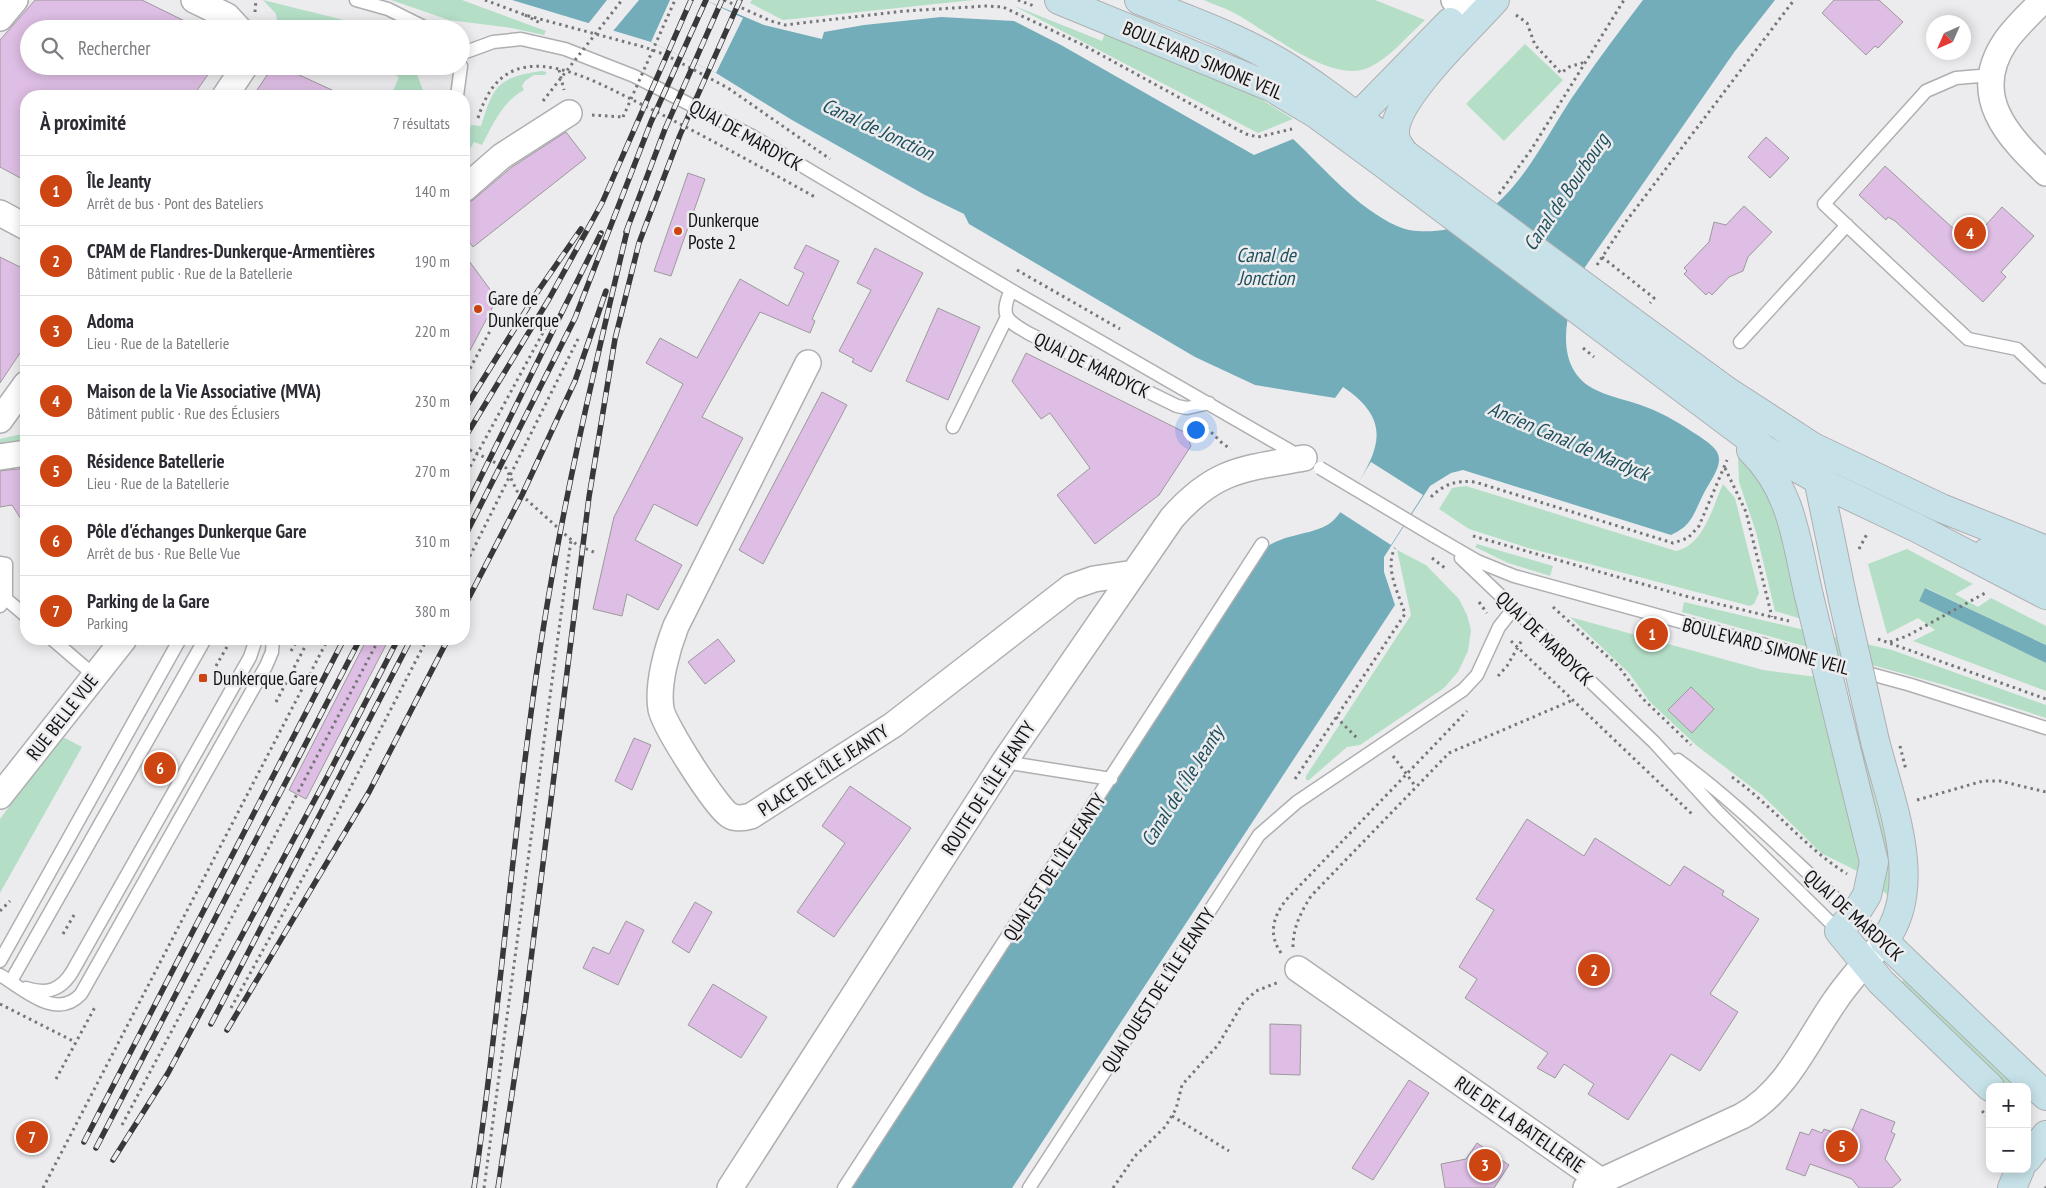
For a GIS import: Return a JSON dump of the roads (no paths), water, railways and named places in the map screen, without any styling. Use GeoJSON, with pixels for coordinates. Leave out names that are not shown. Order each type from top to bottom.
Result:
{"type":"FeatureCollection","features":[{"type":"Feature","properties":{"kind":"main road","name":"BOULEVARD SIMONE VEIL"},"geometry":{"type":"LineString","coordinates":[[1060,0],[1251,77],[1357,131]]}},
{"type":"Feature","properties":{"kind":"main road","name":"BOULEVARD SIMONE VEIL"},"geometry":{"type":"LineString","coordinates":[[1139,0],[1264,54],[1298,74],[1357,131],[1623,330]]}},
{"type":"Feature","properties":{"kind":"main road"},"geometry":{"type":"LineString","coordinates":[[1357,131],[1480,5]]}},
{"type":"Feature","properties":{"kind":"main road"},"geometry":{"type":"LineString","coordinates":[[1396,160],[1396,123],[1402,111],[1480,5]]}},
{"type":"Feature","properties":{"kind":"main road"},"geometry":{"type":"LineString","coordinates":[[1623,330],[1714,414],[1766,466],[1778,484],[1791,519],[1874,862],[1869,888],[1846,923]]}},
{"type":"Feature","properties":{"kind":"main road"},"geometry":{"type":"LineString","coordinates":[[1623,330],[1727,391],[1801,439],[1898,489],[1958,516],[2046,550]]}},
{"type":"Feature","properties":{"kind":"main road"},"geometry":{"type":"LineString","coordinates":[[1714,414],[1765,450],[1819,481],[1917,528],[2046,595]]}},
{"type":"Feature","properties":{"kind":"main road"},"geometry":{"type":"LineString","coordinates":[[1801,439],[1814,459],[1843,600],[1875,741],[1898,831],[1904,870],[1903,896],[1898,916],[1884,941]]}},
{"type":"Feature","properties":{"kind":"main road"},"geometry":{"type":"LineString","coordinates":[[1917,528],[1948,540],[2046,570]]}},
{"type":"Feature","properties":{"kind":"main road","name":"QUAI DE MARDYCK"},"geometry":{"type":"LineString","coordinates":[[1846,923],[1865,964],[1881,982],[1986,1083]]}},
{"type":"Feature","properties":{"kind":"main road","name":"QUAI DE MARDYCK"},"geometry":{"type":"LineString","coordinates":[[1884,941],[2046,1096]]}},
{"type":"Feature","properties":{"kind":"main road"},"geometry":{"type":"LineString","coordinates":[[2031,1124],[2046,1135],[2031,1154]]}},
{"type":"Feature","properties":{"kind":"main road"},"geometry":{"type":"LineString","coordinates":[[2012,1188],[2018,1173]]}},
{"type":"Feature","properties":{"kind":"street"},"geometry":{"type":"LineString","coordinates":[[0,18],[15,0]]}},
{"type":"Feature","properties":{"kind":"street"},"geometry":{"type":"LineString","coordinates":[[194,0],[227,16],[231,20]]}},
{"type":"Feature","properties":{"kind":"street"},"geometry":{"type":"LineString","coordinates":[[2043,0],[2005,42],[1997,55],[1992,75],[1992,94],[1998,118],[2011,139],[2046,173]]}},
{"type":"Feature","properties":{"kind":"street"},"geometry":{"type":"LineString","coordinates":[[229,90],[239,75]]}},
{"type":"Feature","properties":{"kind":"street"},"geometry":{"type":"LineString","coordinates":[[470,184],[502,156],[569,113]]}},
{"type":"Feature","properties":{"kind":"street"},"geometry":{"type":"LineString","coordinates":[[0,213],[20,224]]}},
{"type":"Feature","properties":{"kind":"street","name":"PLACE DE L'ÎLE JEANTY"},"geometry":{"type":"LineString","coordinates":[[808,363],[676,626],[665,661],[660,705],[665,722],[728,815],[735,817],[751,816],[845,754],[882,733],[1072,587],[1094,579],[1134,572]]}},
{"type":"Feature","properties":{"kind":"street"},"geometry":{"type":"LineString","coordinates":[[0,420],[20,392]]}},
{"type":"Feature","properties":{"kind":"street"},"geometry":{"type":"LineString","coordinates":[[0,457],[20,453]]}},
{"type":"Feature","properties":{"kind":"street","name":"ROUTE DE L'ÎLE JEANTY"},"geometry":{"type":"LineString","coordinates":[[730,1188],[1004,762],[1172,518],[1207,484],[1230,474],[1312,463]]}},
{"type":"Feature","properties":{"kind":"street","name":"RUE BELLE VUE"},"geometry":{"type":"LineString","coordinates":[[0,796],[119,645]]}},
{"type":"Feature","properties":{"kind":"street","name":"RUE DE LA BATELLERIE"},"geometry":{"type":"LineString","coordinates":[[1298,969],[1593,1184],[1742,1116],[1761,1104],[1778,1087],[1836,999],[1884,941]]}},
{"type":"Feature","properties":{"kind":"lane"},"geometry":{"type":"LineString","coordinates":[[356,0],[388,9],[410,20]]}},
{"type":"Feature","properties":{"kind":"lane","name":"QUAI DE MARDYCK"},"geometry":{"type":"LineString","coordinates":[[470,49],[493,42],[521,40],[565,49],[621,70],[752,136],[1011,290],[1209,403],[1434,536],[1463,559],[1654,742],[1717,811],[1846,923],[1884,941]]}},
{"type":"Feature","properties":{"kind":"lane"},"geometry":{"type":"LineString","coordinates":[[459,90],[460,75]]}},
{"type":"Feature","properties":{"kind":"lane"},"geometry":{"type":"LineString","coordinates":[[1992,75],[1945,81],[1926,91],[1824,204],[1968,338],[2017,349],[2046,377]]}},
{"type":"Feature","properties":{"kind":"lane"},"geometry":{"type":"LineString","coordinates":[[1740,342],[1846,225]]}},
{"type":"Feature","properties":{"kind":"lane"},"geometry":{"type":"LineString","coordinates":[[953,427],[1006,317],[1004,308],[1011,290]]}},
{"type":"Feature","properties":{"kind":"lane","name":"QUAI DE MARDYCK"},"geometry":{"type":"LineString","coordinates":[[1006,317],[1030,334],[1170,404],[1187,408],[1209,403]]}},
{"type":"Feature","properties":{"kind":"lane","name":"BOULEVARD SIMONE VEIL"},"geometry":{"type":"LineString","coordinates":[[1434,536],[1496,570],[1555,588],[1911,685],[2046,728]]}},
{"type":"Feature","properties":{"kind":"lane","name":"QUAI EST DE L'ÎLE JEANTY"},"geometry":{"type":"LineString","coordinates":[[844,1188],[1262,544]]}},
{"type":"Feature","properties":{"kind":"lane"},"geometry":{"type":"LineString","coordinates":[[0,563],[6,564],[3,603],[20,613]]}},
{"type":"Feature","properties":{"kind":"lane","name":"QUAI OUEST DE L'ÎLE JEANTY"},"geometry":{"type":"LineString","coordinates":[[1030,1188],[1259,835],[1297,802],[1470,683],[1482,666],[1499,627],[1514,608]]}},
{"type":"Feature","properties":{"kind":"lane"},"geometry":{"type":"LineString","coordinates":[[59,645],[95,676]]}},
{"type":"Feature","properties":{"kind":"lane"},"geometry":{"type":"LineString","coordinates":[[0,961],[177,645]]}},
{"type":"Feature","properties":{"kind":"lane"},"geometry":{"type":"LineString","coordinates":[[5,978],[201,645]]}},
{"type":"Feature","properties":{"kind":"lane"},"geometry":{"type":"LineString","coordinates":[[5,978],[30,990],[49,991],[62,986],[69,978],[250,657],[254,645]]}},
{"type":"Feature","properties":{"kind":"lane"},"geometry":{"type":"LineString","coordinates":[[5,978],[50,1005],[66,1004],[81,994],[266,666],[272,652],[273,645]]}},
{"type":"Feature","properties":{"kind":"lane","name":"QUAI DE MARDYCK"},"geometry":{"type":"LineString","coordinates":[[1654,742],[1723,794],[1846,923]]}},
{"type":"Feature","properties":{"kind":"lane"},"geometry":{"type":"LineString","coordinates":[[1004,762],[1111,779]]}},
{"type":"Feature","properties":{"kind":"water"},"geometry":{"type":"Polygon","coordinates":[[[512,0],[705,0],[764,25],[822,39],[824,32],[864,25],[941,17],[1014,21],[1061,45],[1254,155],[1293,139],[1342,187],[1368,209],[1401,228],[1434,231],[1460,226],[1483,215],[1503,198],[1536,156],[1586,77],[1643,0],[1775,0],[1735,51],[1583,270],[1568,316],[1567,349],[1571,364],[1579,377],[1598,391],[1653,410],[1699,436],[1711,445],[1718,454],[1719,462],[1716,471],[1692,518],[1684,527],[1671,535],[1463,470],[1451,473],[1430,486],[1384,557],[1384,572],[1395,605],[1012,1188],[850,1188],[1268,546],[1284,539],[1322,528],[1333,521],[1343,509],[1363,475],[1375,448],[1377,435],[1375,423],[1369,411],[1359,399],[1343,387],[1335,398],[1255,385],[1195,357],[969,224],[964,214],[925,195],[792,120],[716,73],[651,42],[512,0]]]}},
{"type":"Feature","properties":{"kind":"water"},"geometry":{"type":"Polygon","coordinates":[[[1925,588],[2046,645],[2046,663],[1919,601],[1925,588]]]}},
{"type":"Feature","properties":{"kind":"railway"},"geometry":{"type":"LineString","coordinates":[[470,429],[549,299],[602,203],[691,0]]}},
{"type":"Feature","properties":{"kind":"railway"},"geometry":{"type":"LineString","coordinates":[[470,526],[575,318],[651,122],[706,0]]}},
{"type":"Feature","properties":{"kind":"railway"},"geometry":{"type":"LineString","coordinates":[[626,232],[665,129],[722,0]]}},
{"type":"Feature","properties":{"kind":"railway"},"geometry":{"type":"LineString","coordinates":[[498,1188],[525,1007],[589,497],[615,339],[639,243],[680,135],[740,0]]}},
{"type":"Feature","properties":{"kind":"railway"},"geometry":{"type":"LineString","coordinates":[[474,1188],[538,663],[556,554],[578,444],[628,227]]}},
{"type":"Feature","properties":{"kind":"railway"},"geometry":{"type":"LineString","coordinates":[[470,400],[538,291],[581,229]]}},
{"type":"Feature","properties":{"kind":"railway"},"geometry":{"type":"LineString","coordinates":[[470,499],[601,233]]}},
{"type":"Feature","properties":{"kind":"railway"},"geometry":{"type":"LineString","coordinates":[[470,595],[522,495],[575,381],[606,291]]}},
{"type":"Feature","properties":{"kind":"railway"},"geometry":{"type":"LineString","coordinates":[[84,1142],[341,645]]}},
{"type":"Feature","properties":{"kind":"railway"},"geometry":{"type":"LineString","coordinates":[[96,1148],[357,645]]}},
{"type":"Feature","properties":{"kind":"railway"},"geometry":{"type":"LineString","coordinates":[[113,1160],[168,1073],[328,775],[395,645]]}},
{"type":"Feature","properties":{"kind":"railway"},"geometry":{"type":"LineString","coordinates":[[211,1024],[408,645]]}},
{"type":"Feature","properties":{"kind":"railway"},"geometry":{"type":"LineString","coordinates":[[227,1030],[369,792],[445,645]]}},
{"type":"Feature","properties":{"kind":"place","name":"Dunkerque Poste 2"},"geometry":{"type":"Point","coordinates":[678,231]}},
{"type":"Feature","properties":{"kind":"place","name":"Maison de la Vie Associative (MVA)"},"geometry":{"type":"Point","coordinates":[1970,233]}},
{"type":"Feature","properties":{"kind":"place","name":"Gare de Dunkerque"},"geometry":{"type":"Point","coordinates":[478,309]}},
{"type":"Feature","properties":{"kind":"place","name":"Île Jeanty"},"geometry":{"type":"Point","coordinates":[1652,634]}},
{"type":"Feature","properties":{"kind":"place","name":"Dunkerque Gare"},"geometry":{"type":"Point","coordinates":[203,678]}},
{"type":"Feature","properties":{"kind":"place","name":"Pôle d'échanges Dunkerque Gare"},"geometry":{"type":"Point","coordinates":[160,768]}},
{"type":"Feature","properties":{"kind":"place","name":"CPAM de Flandres-Dunkerque-Armentières"},"geometry":{"type":"Point","coordinates":[1594,970]}},
{"type":"Feature","properties":{"kind":"place","name":"Parking de la Gare"},"geometry":{"type":"Point","coordinates":[32,1137]}},
{"type":"Feature","properties":{"kind":"place","name":"Résidence Batellerie"},"geometry":{"type":"Point","coordinates":[1842,1146]}},
{"type":"Feature","properties":{"kind":"place","name":"Adoma"},"geometry":{"type":"Point","coordinates":[1485,1165]}},
{"type":"Feature","properties":{"kind":"water label","name":"Canal de Jonction"},"geometry":{"type":"Point","coordinates":[878,129]}},
{"type":"Feature","properties":{"kind":"water label","name":"Canal de Bourbourg"},"geometry":{"type":"Point","coordinates":[1566,192]}},
{"type":"Feature","properties":{"kind":"water label","name":"Canal de Jonction"},"geometry":{"type":"Point","coordinates":[1266,266]}},
{"type":"Feature","properties":{"kind":"water label","name":"Ancien Canal de Mardyck"},"geometry":{"type":"Point","coordinates":[1569,441]}},
{"type":"Feature","properties":{"kind":"water label","name":"Canal de l'Île Jeanty"},"geometry":{"type":"Point","coordinates":[1182,786]}}]}
